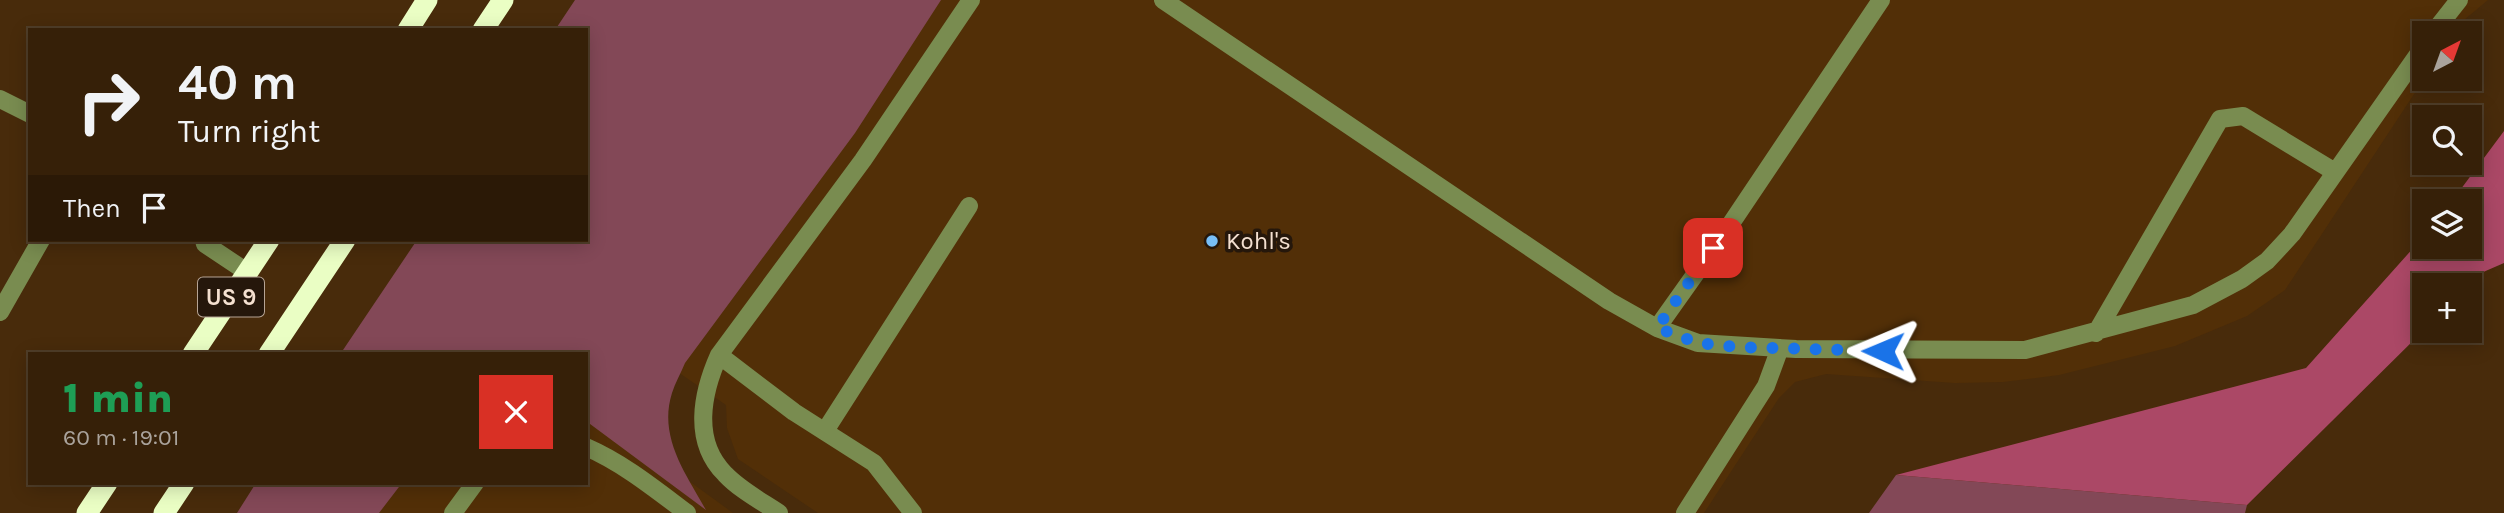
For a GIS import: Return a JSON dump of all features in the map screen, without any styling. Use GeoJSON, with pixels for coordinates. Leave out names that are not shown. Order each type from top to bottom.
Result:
{"type":"FeatureCollection","features":[{"type":"Feature","properties":{"kind":"highway"},"geometry":{"type":"LineString","coordinates":[[409,28],[427,0]]}},
{"type":"Feature","properties":{"kind":"highway"},"geometry":{"type":"LineString","coordinates":[[484,28],[503,0]]}},
{"type":"Feature","properties":{"kind":"highway","name":"US 9"},"geometry":{"type":"LineString","coordinates":[[194,352],[268,242]]}},
{"type":"Feature","properties":{"kind":"highway","name":"US 9"},"geometry":{"type":"LineString","coordinates":[[270,352],[344,242]]}},
{"type":"Feature","properties":{"kind":"highway"},"geometry":{"type":"LineString","coordinates":[[87,513],[106,485]]}},
{"type":"Feature","properties":{"kind":"highway"},"geometry":{"type":"LineString","coordinates":[[164,513],[183,485]]}},
{"type":"Feature","properties":{"kind":"lane"},"geometry":{"type":"LineString","coordinates":[[779,513],[723,473],[711,453],[702,425],[703,400],[709,378],[719,355],[863,160],[971,0]]}},
{"type":"Feature","properties":{"kind":"lane"},"geometry":{"type":"LineString","coordinates":[[1163,0],[1609,302],[1657,328],[1698,343],[1780,348],[2025,351],[2193,305],[2242,279],[2267,261],[2291,234],[2412,63]]}},
{"type":"Feature","properties":{"kind":"lane"},"geometry":{"type":"LineString","coordinates":[[1657,328],[1728,228],[1881,0]]}},
{"type":"Feature","properties":{"kind":"lane"},"geometry":{"type":"LineString","coordinates":[[2442,21],[2459,0]]}},
{"type":"Feature","properties":{"kind":"lane"},"geometry":{"type":"LineString","coordinates":[[0,99],[28,113]]}},
{"type":"Feature","properties":{"kind":"lane"},"geometry":{"type":"LineString","coordinates":[[2096,333],[2220,119],[2243,116],[2335,172]]}},
{"type":"Feature","properties":{"kind":"lane"},"geometry":{"type":"LineString","coordinates":[[825,431],[969,206]]}},
{"type":"Feature","properties":{"kind":"lane"},"geometry":{"type":"LineString","coordinates":[[0,312],[40,242]]}},
{"type":"Feature","properties":{"kind":"lane"},"geometry":{"type":"LineString","coordinates":[[204,242],[247,272]]}},
{"type":"Feature","properties":{"kind":"lane"},"geometry":{"type":"LineString","coordinates":[[1685,513],[1766,386],[1780,348]]}},
{"type":"Feature","properties":{"kind":"lane"},"geometry":{"type":"LineString","coordinates":[[719,355],[794,412],[874,463],[913,513]]}},
{"type":"Feature","properties":{"kind":"lane"},"geometry":{"type":"LineString","coordinates":[[588,448],[637,475],[687,513]]}},
{"type":"Feature","properties":{"kind":"lane"},"geometry":{"type":"LineString","coordinates":[[453,513],[474,485]]}},
{"type":"Feature","properties":{"kind":"shaded area"},"geometry":{"type":"Polygon","coordinates":[[[575,0],[941,0],[855,133],[685,363],[672,393],[669,409],[671,440],[683,469],[706,510],[588,422],[588,352],[342,352],[416,242],[588,242],[588,28],[556,28],[575,0]]]}},
{"type":"Feature","properties":{"kind":"shaded area"},"geometry":{"type":"Polygon","coordinates":[[[601,0],[2488,0],[2463,21],[2412,21],[2412,91],[2416,91],[2285,290],[2247,316],[2175,346],[2059,375],[2003,382],[1955,383],[1826,374],[1795,382],[1779,398],[1704,513],[818,513],[738,459],[727,428],[726,405],[488,242],[588,242],[588,28],[601,0]]]}},
{"type":"Feature","properties":{"kind":"shaded area"},"geometry":{"type":"Polygon","coordinates":[[[2504,131],[2504,263],[2481,273],[2412,273],[2412,342],[2247,505],[1896,475],[2306,368],[2412,249],[2412,259],[2482,259],[2482,189],[2461,189],[2471,175],[2482,175],[2482,161],[2504,131]]]}},
{"type":"Feature","properties":{"kind":"shaded area"},"geometry":{"type":"Polygon","coordinates":[[[588,407],[733,513],[291,513],[313,485],[588,485],[588,407]]]}},
{"type":"Feature","properties":{"kind":"shaded area"},"geometry":{"type":"Polygon","coordinates":[[[1896,475],[2247,505],[2245,513],[1869,513],[1896,475]]]}},
{"type":"Feature","properties":{"kind":"shaded area"},"geometry":{"type":"Polygon","coordinates":[[[255,485],[400,485],[379,513],[237,513],[255,485]]]}},
{"type":"Feature","properties":{"kind":"place","name":"Kohl's"},"geometry":{"type":"Point","coordinates":[1212,241]}},
{"type":"Feature","properties":{"kind":"route"},"geometry":{"type":"LineString","coordinates":[[1713,248],[1657,328],[1698,343],[1736,347],[1883,351]]}}]}
